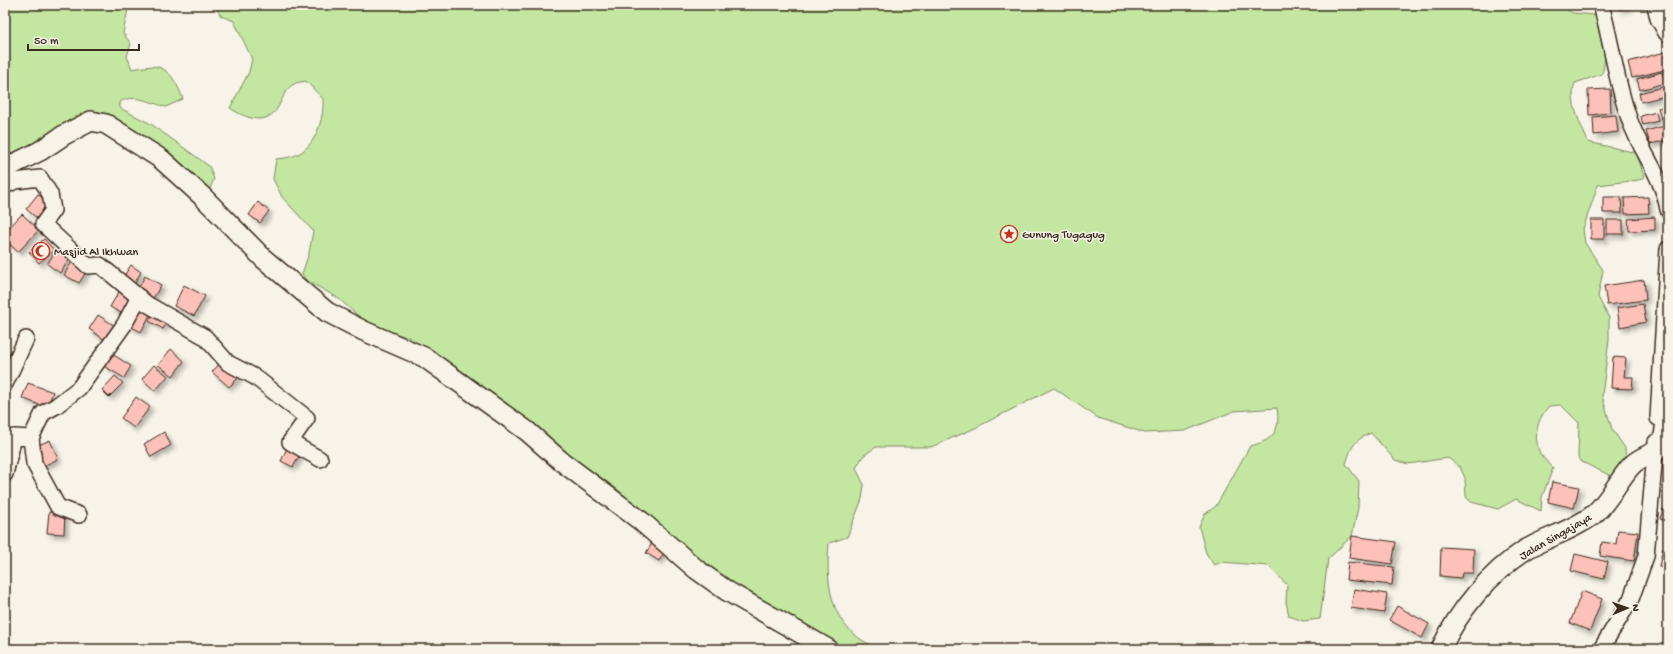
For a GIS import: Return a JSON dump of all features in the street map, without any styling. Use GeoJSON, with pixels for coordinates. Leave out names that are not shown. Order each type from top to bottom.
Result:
{"type":"FeatureCollection","features":[{"type":"Feature","properties":{"kind":"street"},"geometry":{"type":"LineString","coordinates":[[1601,5],[1629,120],[1642,149],[1656,171],[1666,197],[1668,210]]}},
{"type":"Feature","properties":{"kind":"street"},"geometry":{"type":"LineString","coordinates":[[1657,5],[1660,18],[1668,32]]}},
{"type":"Feature","properties":{"kind":"street"},"geometry":{"type":"LineString","coordinates":[[5,166],[10,166],[40,151],[64,135],[92,121],[106,124],[161,159],[202,196],[264,259],[327,312],[364,331],[424,357],[527,431],[561,461],[641,521],[696,569],[727,591],[828,649]]}},
{"type":"Feature","properties":{"kind":"street"},"geometry":{"type":"LineString","coordinates":[[5,186],[15,181],[40,178],[50,194],[52,210],[43,224],[88,266],[100,265],[147,304],[205,337],[228,363],[255,377],[307,418],[290,442],[320,459]]}},
{"type":"Feature","properties":{"kind":"street"},"geometry":{"type":"LineString","coordinates":[[1601,649],[1631,599],[1646,556],[1656,452],[1668,249]]}},
{"type":"Feature","properties":{"kind":"street"},"geometry":{"type":"LineString","coordinates":[[79,515],[58,507],[34,463],[32,438],[43,413],[56,406],[79,388],[124,324],[139,297]]}},
{"type":"Feature","properties":{"kind":"street"},"geometry":{"type":"LineString","coordinates":[[5,384],[26,339]]}},
{"type":"Feature","properties":{"kind":"street"},"geometry":{"type":"LineString","coordinates":[[1656,452],[1665,443],[1668,402]]}},
{"type":"Feature","properties":{"kind":"street"},"geometry":{"type":"LineString","coordinates":[[5,474],[10,435],[32,438]]}},
{"type":"Feature","properties":{"kind":"street","name":"Jalan Singajaya"},"geometry":{"type":"LineString","coordinates":[[1441,649],[1448,633],[1461,614],[1502,568],[1525,551],[1593,515],[1632,465],[1656,452]]}},
{"type":"Feature","properties":{"kind":"green space"},"geometry":{"type":"Polygon","coordinates":[[[5,5],[129,5],[123,33],[131,44],[127,56],[132,69],[152,66],[163,69],[174,80],[183,99],[166,107],[131,98],[120,102],[120,108],[151,124],[209,166],[214,179],[208,193],[98,117],[5,156],[5,5]]]}},
{"type":"Feature","properties":{"kind":"green space"},"geometry":{"type":"Polygon","coordinates":[[[214,5],[1558,5],[1573,13],[1594,15],[1603,44],[1604,67],[1602,74],[1575,83],[1573,98],[1576,113],[1588,142],[1637,153],[1644,177],[1639,180],[1598,185],[1583,229],[1585,243],[1603,270],[1598,297],[1609,318],[1609,340],[1602,396],[1612,429],[1625,448],[1626,463],[1613,477],[1582,462],[1578,457],[1579,423],[1561,405],[1549,406],[1539,421],[1536,438],[1540,453],[1553,468],[1542,497],[1541,511],[1516,499],[1498,509],[1471,502],[1466,497],[1465,478],[1460,467],[1448,458],[1408,464],[1395,460],[1371,433],[1357,441],[1346,464],[1359,481],[1358,508],[1352,536],[1328,559],[1320,619],[1303,621],[1289,616],[1286,602],[1287,585],[1269,566],[1222,562],[1214,565],[1206,553],[1199,527],[1205,514],[1216,506],[1250,446],[1264,441],[1273,434],[1278,423],[1277,408],[1234,411],[1185,431],[1145,433],[1098,418],[1054,388],[973,429],[931,447],[876,447],[863,456],[856,468],[864,485],[862,499],[847,537],[829,543],[829,577],[835,608],[842,621],[852,633],[866,642],[883,649],[795,649],[797,645],[798,623],[707,569],[617,489],[443,365],[411,338],[386,331],[364,321],[338,298],[306,280],[302,274],[309,253],[313,231],[282,197],[273,179],[276,159],[297,155],[313,140],[321,120],[323,99],[306,81],[295,83],[288,88],[278,107],[268,117],[256,119],[242,115],[230,108],[249,72],[252,59],[234,21],[221,16],[214,5]]]}},
{"type":"Feature","properties":{"kind":"building"},"geometry":{"type":"Polygon","coordinates":[[[1618,5],[1629,5],[1630,7],[1619,9],[1618,5]]]}},
{"type":"Feature","properties":{"kind":"building"},"geometry":{"type":"Polygon","coordinates":[[[1665,52],[1668,69],[1632,78],[1628,62],[1665,52]]]}},
{"type":"Feature","properties":{"kind":"building"},"geometry":{"type":"Polygon","coordinates":[[[1662,72],[1665,83],[1640,90],[1637,79],[1662,72]]]}},
{"type":"Feature","properties":{"kind":"building"},"geometry":{"type":"Polygon","coordinates":[[[1663,87],[1665,96],[1641,102],[1639,93],[1663,87]]]}},
{"type":"Feature","properties":{"kind":"building"},"geometry":{"type":"Polygon","coordinates":[[[1610,89],[1611,113],[1589,115],[1588,90],[1610,89]]]}},
{"type":"Feature","properties":{"kind":"building"},"geometry":{"type":"Polygon","coordinates":[[[1668,105],[1668,117],[1661,119],[1658,108],[1668,105]]]}},
{"type":"Feature","properties":{"kind":"building"},"geometry":{"type":"Polygon","coordinates":[[[1656,112],[1658,121],[1643,125],[1641,116],[1656,112]]]}},
{"type":"Feature","properties":{"kind":"building"},"geometry":{"type":"Polygon","coordinates":[[[1616,115],[1618,132],[1594,135],[1593,117],[1616,115]]]}},
{"type":"Feature","properties":{"kind":"building"},"geometry":{"type":"Polygon","coordinates":[[[1668,125],[1668,140],[1650,144],[1646,131],[1668,125]]]}},
{"type":"Feature","properties":{"kind":"building"},"geometry":{"type":"Polygon","coordinates":[[[38,194],[50,204],[38,219],[26,209],[38,194]]]}},
{"type":"Feature","properties":{"kind":"building"},"geometry":{"type":"Polygon","coordinates":[[[1603,197],[1621,197],[1622,213],[1603,213],[1603,197]]]}},
{"type":"Feature","properties":{"kind":"building"},"geometry":{"type":"Polygon","coordinates":[[[1648,197],[1649,213],[1625,214],[1624,198],[1648,197]]]}},
{"type":"Feature","properties":{"kind":"building"},"geometry":{"type":"Polygon","coordinates":[[[258,202],[269,211],[260,223],[249,215],[258,202]]]}},
{"type":"Feature","properties":{"kind":"building"},"geometry":{"type":"Polygon","coordinates":[[[22,214],[39,230],[18,252],[5,240],[5,232],[22,214]]]}},
{"type":"Feature","properties":{"kind":"building"},"geometry":{"type":"Polygon","coordinates":[[[1655,217],[1655,230],[1629,231],[1628,219],[1655,217]]]}},
{"type":"Feature","properties":{"kind":"building"},"geometry":{"type":"Polygon","coordinates":[[[1591,220],[1604,220],[1604,239],[1591,239],[1591,220]]]}},
{"type":"Feature","properties":{"kind":"building"},"geometry":{"type":"Polygon","coordinates":[[[1607,220],[1623,220],[1623,234],[1607,234],[1607,220]]]}},
{"type":"Feature","properties":{"kind":"building","name":"Masjid Al Ikhwan"},"geometry":{"type":"Polygon","coordinates":[[[44,239],[54,250],[39,263],[29,252],[44,239]]]}},
{"type":"Feature","properties":{"kind":"building"},"geometry":{"type":"Polygon","coordinates":[[[58,248],[71,257],[60,273],[47,264],[58,248]]]}},
{"type":"Feature","properties":{"kind":"building"},"geometry":{"type":"Polygon","coordinates":[[[73,260],[88,269],[79,283],[64,275],[73,260]]]}},
{"type":"Feature","properties":{"kind":"building"},"geometry":{"type":"Polygon","coordinates":[[[131,265],[141,272],[133,286],[122,279],[131,265]]]}},
{"type":"Feature","properties":{"kind":"building"},"geometry":{"type":"Polygon","coordinates":[[[145,276],[161,285],[152,300],[137,291],[145,276]]]}},
{"type":"Feature","properties":{"kind":"building"},"geometry":{"type":"Polygon","coordinates":[[[1644,280],[1646,300],[1607,305],[1604,286],[1644,280]]]}},
{"type":"Feature","properties":{"kind":"building"},"geometry":{"type":"Polygon","coordinates":[[[184,285],[205,296],[194,316],[174,306],[184,285]]]}},
{"type":"Feature","properties":{"kind":"building"},"geometry":{"type":"Polygon","coordinates":[[[121,288],[132,294],[121,313],[110,307],[121,288]]]}},
{"type":"Feature","properties":{"kind":"building"},"geometry":{"type":"Polygon","coordinates":[[[138,304],[152,311],[141,332],[128,325],[138,304]]]}},
{"type":"Feature","properties":{"kind":"building"},"geometry":{"type":"Polygon","coordinates":[[[1643,304],[1646,322],[1620,327],[1617,308],[1643,304]]]}},
{"type":"Feature","properties":{"kind":"building"},"geometry":{"type":"Polygon","coordinates":[[[154,311],[168,319],[163,329],[149,321],[154,311]]]}},
{"type":"Feature","properties":{"kind":"building"},"geometry":{"type":"Polygon","coordinates":[[[98,315],[115,326],[105,340],[89,329],[98,315]]]}},
{"type":"Feature","properties":{"kind":"building"},"geometry":{"type":"Polygon","coordinates":[[[171,349],[184,361],[173,376],[158,365],[171,349]]]}},
{"type":"Feature","properties":{"kind":"building"},"geometry":{"type":"Polygon","coordinates":[[[112,354],[131,366],[124,378],[104,366],[112,354]]]}},
{"type":"Feature","properties":{"kind":"building"},"geometry":{"type":"Polygon","coordinates":[[[1613,357],[1626,358],[1624,377],[1633,377],[1632,389],[1611,388],[1613,357]]]}},
{"type":"Feature","properties":{"kind":"building"},"geometry":{"type":"Polygon","coordinates":[[[222,361],[239,377],[229,387],[212,372],[222,361]]]}},
{"type":"Feature","properties":{"kind":"building"},"geometry":{"type":"Polygon","coordinates":[[[154,365],[168,376],[155,391],[142,379],[154,365]]]}},
{"type":"Feature","properties":{"kind":"building"},"geometry":{"type":"Polygon","coordinates":[[[115,376],[123,383],[109,397],[102,390],[115,376]]]}},
{"type":"Feature","properties":{"kind":"building"},"geometry":{"type":"Polygon","coordinates":[[[28,383],[53,392],[47,408],[22,398],[28,383]]]}},
{"type":"Feature","properties":{"kind":"building"},"geometry":{"type":"Polygon","coordinates":[[[136,397],[150,407],[134,428],[121,418],[136,397]]]}},
{"type":"Feature","properties":{"kind":"building"},"geometry":{"type":"Polygon","coordinates":[[[164,432],[171,445],[151,457],[144,444],[164,432]]]}},
{"type":"Feature","properties":{"kind":"building"},"geometry":{"type":"Polygon","coordinates":[[[50,440],[58,459],[43,466],[34,447],[50,440]]]}},
{"type":"Feature","properties":{"kind":"building"},"geometry":{"type":"Polygon","coordinates":[[[288,446],[301,453],[293,467],[281,461],[288,446]]]}},
{"type":"Feature","properties":{"kind":"building"},"geometry":{"type":"Polygon","coordinates":[[[1552,482],[1579,487],[1574,508],[1548,502],[1552,482]]]}},
{"type":"Feature","properties":{"kind":"building"},"geometry":{"type":"Polygon","coordinates":[[[1663,509],[1668,510],[1668,521],[1660,519],[1663,509]]]}},
{"type":"Feature","properties":{"kind":"building"},"geometry":{"type":"Polygon","coordinates":[[[49,512],[65,513],[64,534],[47,533],[49,512]]]}},
{"type":"Feature","properties":{"kind":"building"},"geometry":{"type":"Polygon","coordinates":[[[1618,530],[1638,532],[1634,561],[1600,556],[1602,542],[1616,544],[1618,530]]]}},
{"type":"Feature","properties":{"kind":"building"},"geometry":{"type":"Polygon","coordinates":[[[1352,536],[1396,542],[1392,564],[1349,558],[1352,536]]]}},
{"type":"Feature","properties":{"kind":"building"},"geometry":{"type":"Polygon","coordinates":[[[655,538],[668,546],[659,561],[646,553],[655,538]]]}},
{"type":"Feature","properties":{"kind":"building"},"geometry":{"type":"Polygon","coordinates":[[[1441,547],[1474,549],[1473,573],[1462,573],[1461,578],[1440,576],[1441,547]]]}},
{"type":"Feature","properties":{"kind":"building"},"geometry":{"type":"Polygon","coordinates":[[[1663,548],[1668,550],[1668,568],[1659,566],[1663,548]]]}},
{"type":"Feature","properties":{"kind":"building"},"geometry":{"type":"Polygon","coordinates":[[[1575,554],[1608,562],[1604,579],[1571,571],[1575,554]]]}},
{"type":"Feature","properties":{"kind":"building"},"geometry":{"type":"Polygon","coordinates":[[[1348,562],[1394,567],[1392,585],[1346,580],[1348,562]]]}},
{"type":"Feature","properties":{"kind":"building"},"geometry":{"type":"Polygon","coordinates":[[[1354,589],[1387,594],[1384,613],[1351,608],[1354,589]]]}},
{"type":"Feature","properties":{"kind":"building"},"geometry":{"type":"Polygon","coordinates":[[[1582,591],[1602,599],[1590,631],[1570,623],[1582,591]]]}},
{"type":"Feature","properties":{"kind":"building"},"geometry":{"type":"Polygon","coordinates":[[[1397,606],[1429,624],[1422,638],[1389,620],[1397,606]]]}},
{"type":"Feature","properties":{"kind":"place","name":"Gunung Tugagug"},"geometry":{"type":"Point","coordinates":[1009,234]}},
{"type":"Feature","properties":{"kind":"place","name":"Masjid Al Ikhwan"},"geometry":{"type":"Point","coordinates":[41,251]}}]}
